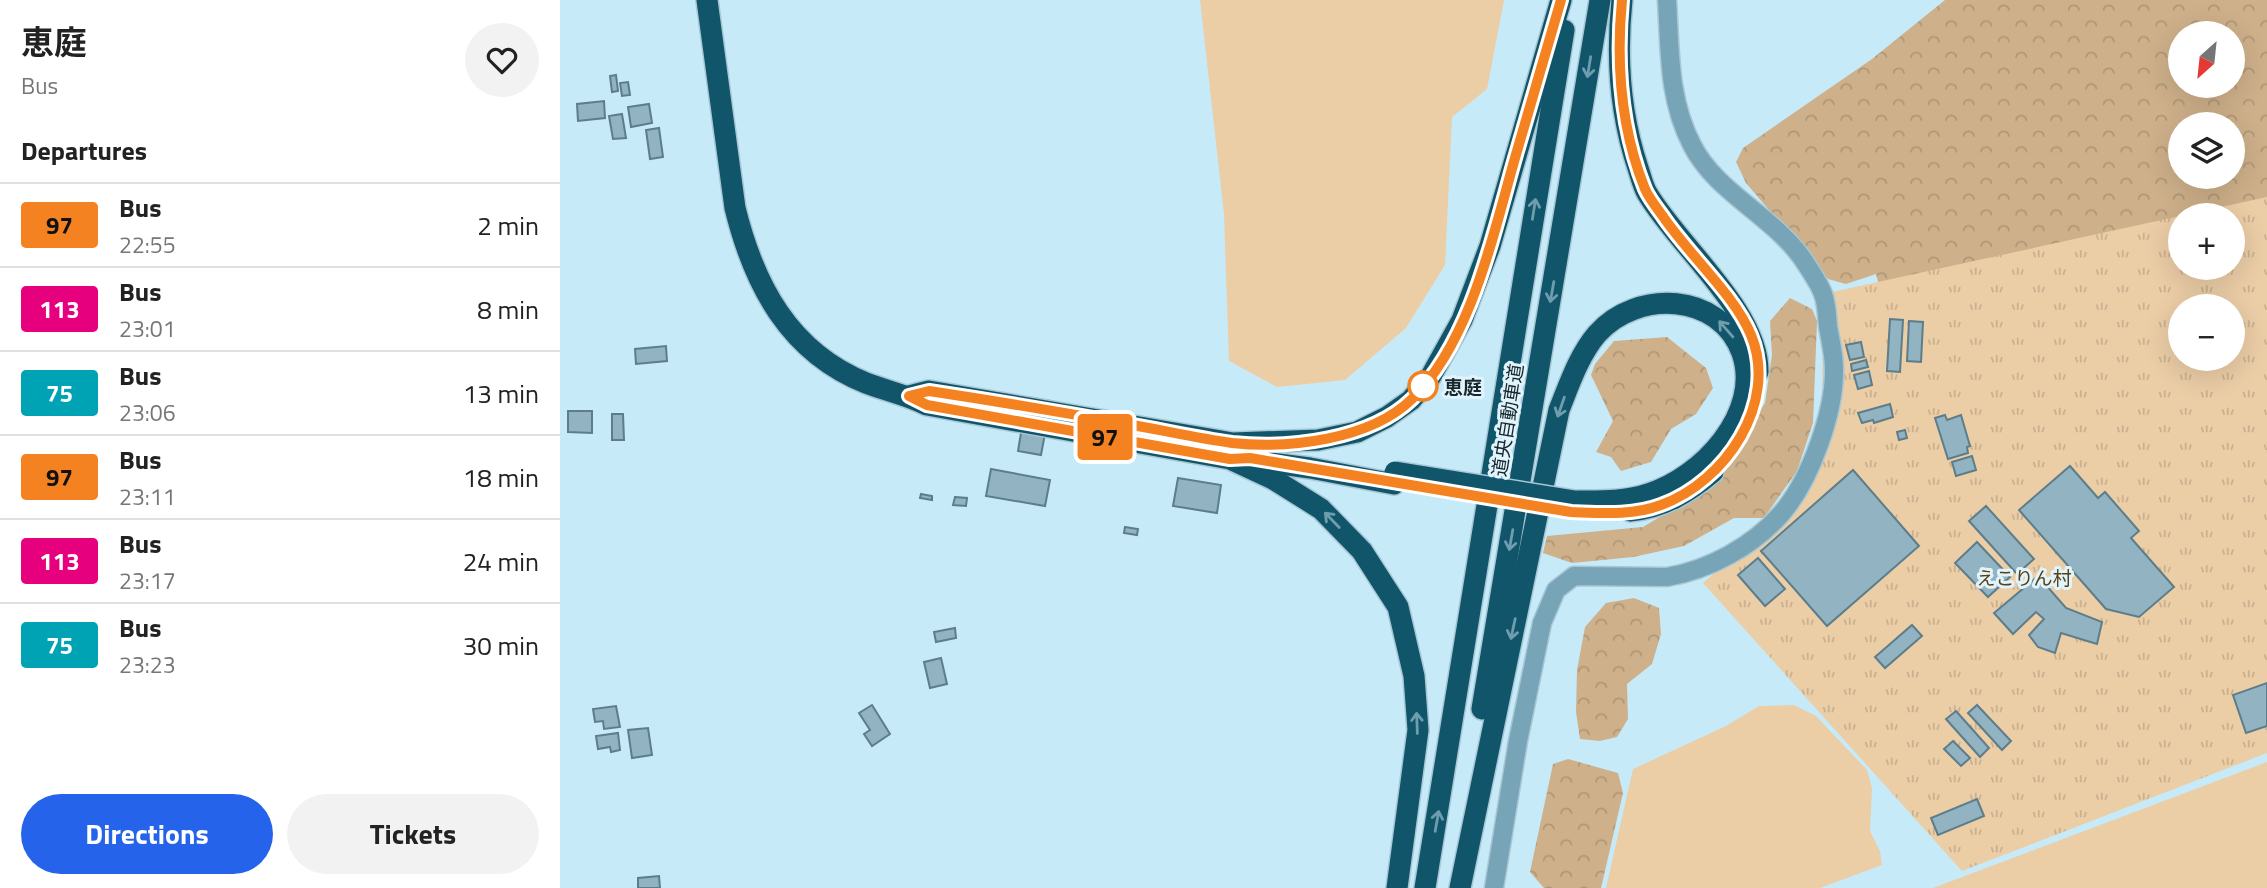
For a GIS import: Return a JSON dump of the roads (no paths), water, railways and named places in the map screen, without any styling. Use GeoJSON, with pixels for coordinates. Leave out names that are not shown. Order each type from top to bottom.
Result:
{"type":"FeatureCollection","features":[{"type":"Feature","properties":{"kind":"highway"},"geometry":{"type":"LineString","coordinates":[[707,0],[735,208],[754,271],[771,303],[795,335],[824,359],[865,382],[909,396],[927,405],[1616,513],[1660,505],[1691,490],[1714,471],[1729,454],[1751,414],[1757,392],[1758,361],[1751,335],[1734,305],[1674,233],[1646,191],[1632,149],[1619,75],[1622,0]]}},
{"type":"Feature","properties":{"kind":"highway"},"geometry":{"type":"LineString","coordinates":[[1232,451],[1357,432],[1387,417],[1410,400],[1431,376],[1462,320],[1490,246],[1561,0]]}},
{"type":"Feature","properties":{"kind":"highway","name":"道央自動車道"},"geometry":{"type":"LineString","coordinates":[[1425,888],[1569,0]]}},
{"type":"Feature","properties":{"kind":"highway","name":"道央自動車道"},"geometry":{"type":"LineString","coordinates":[[1452,888],[1600,0]]}},
{"type":"Feature","properties":{"kind":"highway"},"geometry":{"type":"LineString","coordinates":[[1460,888],[1559,410],[1570,383],[1598,333],[1624,313],[1640,306],[1664,303],[1686,305],[1719,321],[1733,336],[1742,354],[1745,382],[1737,414],[1727,434],[1712,454],[1691,473],[1647,495],[1573,506]]}},
{"type":"Feature","properties":{"kind":"highway"},"geometry":{"type":"LineString","coordinates":[[1232,451],[1321,509],[1362,551],[1398,607],[1413,676],[1418,730],[1397,888]]}},
{"type":"Feature","properties":{"kind":"street"},"geometry":{"type":"LineString","coordinates":[[1494,888],[1518,741],[1542,623],[1556,590],[1574,576],[1667,578],[1719,560],[1753,539],[1782,514],[1822,441],[1834,368],[1823,294],[1806,263],[1774,229],[1714,174],[1692,147],[1677,111],[1671,77],[1667,0]]}},
{"type":"Feature","properties":{"kind":"place","name":"恵庭"},"geometry":{"type":"Point","coordinates":[1423,386]}},
{"type":"Feature","properties":{"kind":"park label","name":"えこりん村"},"geometry":{"type":"Point","coordinates":[2024,577]}}]}
